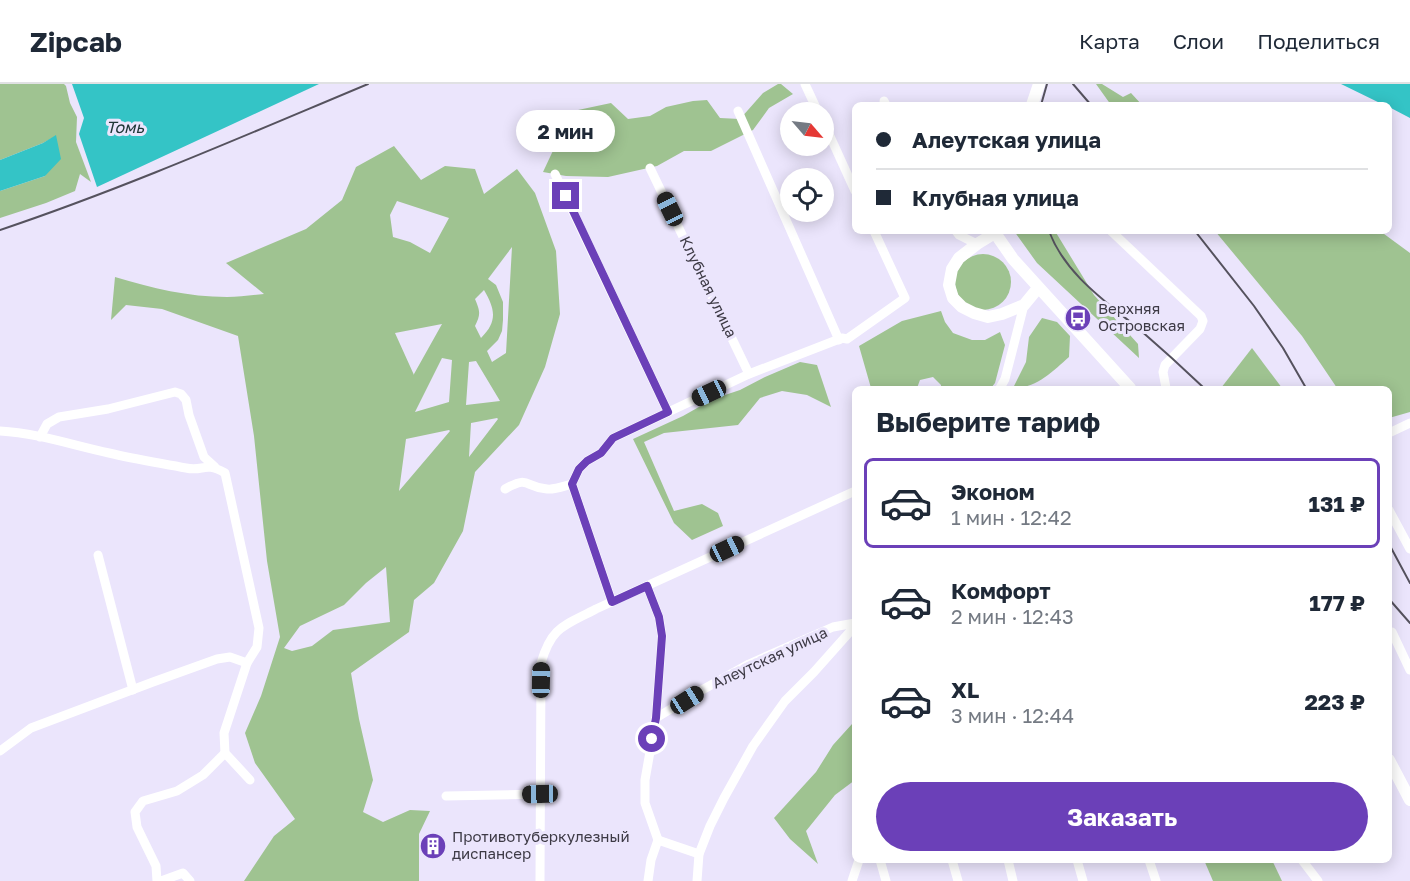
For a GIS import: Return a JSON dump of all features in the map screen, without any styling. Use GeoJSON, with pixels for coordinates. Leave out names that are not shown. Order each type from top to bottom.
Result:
{"type":"FeatureCollection","features":[{"type":"Feature","properties":{"kind":"main road"},"geometry":{"type":"LineString","coordinates":[[1033,102],[1038,86]]}},
{"type":"Feature","properties":{"kind":"main road"},"geometry":{"type":"LineString","coordinates":[[992,234],[959,258],[952,269],[949,285],[953,298],[962,307],[988,317],[1024,305],[1038,288]]}},
{"type":"Feature","properties":{"kind":"main road"},"geometry":{"type":"LineString","coordinates":[[996,234],[1013,260],[1128,386]]}},
{"type":"Feature","properties":{"kind":"main road"},"geometry":{"type":"LineString","coordinates":[[1392,766],[1410,800]]}},
{"type":"Feature","properties":{"kind":"street"},"geometry":{"type":"LineString","coordinates":[[805,84],[814,102]]}},
{"type":"Feature","properties":{"kind":"street"},"geometry":{"type":"LineString","coordinates":[[738,111],[841,339]]}},
{"type":"Feature","properties":{"kind":"street"},"geometry":{"type":"LineString","coordinates":[[834,145],[852,184]]}},
{"type":"Feature","properties":{"kind":"street","name":"Клубная улица"},"geometry":{"type":"LineString","coordinates":[[650,168],[749,374]]}},
{"type":"Feature","properties":{"kind":"street"},"geometry":{"type":"LineString","coordinates":[[555,174],[668,412]]}},
{"type":"Feature","properties":{"kind":"street"},"geometry":{"type":"LineString","coordinates":[[612,602],[572,484],[579,469],[601,453],[613,438],[749,374],[841,339],[847,339],[905,298],[875,234]]}},
{"type":"Feature","properties":{"kind":"street"},"geometry":{"type":"LineString","coordinates":[[958,234],[977,244]]}},
{"type":"Feature","properties":{"kind":"street"},"geometry":{"type":"LineString","coordinates":[[1114,234],[1201,316],[1203,321],[1200,328],[1165,365],[1163,372],[1166,386]]}},
{"type":"Feature","properties":{"kind":"street"},"geometry":{"type":"LineString","coordinates":[[1001,386],[1005,379],[1024,305]]}},
{"type":"Feature","properties":{"kind":"street"},"geometry":{"type":"LineString","coordinates":[[40,437],[47,424],[59,417],[108,410],[175,392],[181,394],[186,400],[189,416],[204,457],[225,474],[259,628],[257,647],[247,663],[224,733],[225,753],[250,780]]}},
{"type":"Feature","properties":{"kind":"street"},"geometry":{"type":"LineString","coordinates":[[1392,432],[1410,423]]}},
{"type":"Feature","properties":{"kind":"street"},"geometry":{"type":"LineString","coordinates":[[0,431],[62,441],[108,453],[191,469],[215,467]]}},
{"type":"Feature","properties":{"kind":"street"},"geometry":{"type":"LineString","coordinates":[[505,489],[519,482],[548,489],[572,484]]}},
{"type":"Feature","properties":{"kind":"street"},"geometry":{"type":"LineString","coordinates":[[540,881],[541,663],[546,645],[556,632],[612,602],[852,491]]}},
{"type":"Feature","properties":{"kind":"street"},"geometry":{"type":"LineString","coordinates":[[1392,516],[1410,549]]}},
{"type":"Feature","properties":{"kind":"street"},"geometry":{"type":"LineString","coordinates":[[99,555],[133,690]]}},
{"type":"Feature","properties":{"kind":"street"},"geometry":{"type":"LineString","coordinates":[[647,586],[659,617],[662,636],[656,718],[645,780],[645,803],[658,840],[651,860],[648,881]]}},
{"type":"Feature","properties":{"kind":"street","name":"Алеутская улица"},"geometry":{"type":"LineString","coordinates":[[656,718],[749,664],[833,627],[852,624]]}},
{"type":"Feature","properties":{"kind":"street"},"geometry":{"type":"LineString","coordinates":[[697,881],[699,854],[724,798],[753,746],[786,701],[852,628]]}},
{"type":"Feature","properties":{"kind":"street"},"geometry":{"type":"LineString","coordinates":[[1392,632],[1410,670]]}},
{"type":"Feature","properties":{"kind":"street"},"geometry":{"type":"LineString","coordinates":[[0,751],[31,728],[217,659],[230,657],[247,663]]}},
{"type":"Feature","properties":{"kind":"street"},"geometry":{"type":"LineString","coordinates":[[189,881],[183,873],[159,881],[156,866],[137,827],[135,812],[142,801],[177,791],[203,775],[225,753]]}},
{"type":"Feature","properties":{"kind":"street"},"geometry":{"type":"LineString","coordinates":[[446,796],[540,794]]}},
{"type":"Feature","properties":{"kind":"street"},"geometry":{"type":"LineString","coordinates":[[658,840],[699,854]]}},
{"type":"Feature","properties":{"kind":"street"},"geometry":{"type":"LineString","coordinates":[[852,881],[858,863]]}},
{"type":"Feature","properties":{"kind":"street"},"geometry":{"type":"LineString","coordinates":[[881,863],[886,881]]}},
{"type":"Feature","properties":{"kind":"street"},"geometry":{"type":"LineString","coordinates":[[953,863],[958,881]]}},
{"type":"Feature","properties":{"kind":"street"},"geometry":{"type":"LineString","coordinates":[[1009,863],[1013,881]]}},
{"type":"Feature","properties":{"kind":"street"},"geometry":{"type":"LineString","coordinates":[[1078,863],[1083,881]]}},
{"type":"Feature","properties":{"kind":"street"},"geometry":{"type":"LineString","coordinates":[[1150,863],[1156,881]]}},
{"type":"Feature","properties":{"kind":"street"},"geometry":{"type":"LineString","coordinates":[[1304,863],[1318,881]]}},
{"type":"Feature","properties":{"kind":"shaded area"},"geometry":{"type":"Polygon","coordinates":[[[0,84],[64,84],[66,86],[70,103],[77,117],[76,142],[91,182],[80,174],[75,191],[0,218],[0,191],[45,176],[56,136],[0,160],[0,84]]]}},
{"type":"Feature","properties":{"kind":"shaded area"},"geometry":{"type":"Polygon","coordinates":[[[778,84],[793,94],[769,108],[753,130],[711,151],[684,151],[657,166],[608,177],[566,176],[543,172],[558,140],[578,110],[611,103],[628,119],[650,116],[666,107],[707,100],[720,118],[740,119],[763,93],[778,84]]]}},
{"type":"Feature","properties":{"kind":"shaded area"},"geometry":{"type":"Polygon","coordinates":[[[1096,84],[1102,84],[1123,97],[1131,93],[1139,102],[1109,102],[1096,84]]]}},
{"type":"Feature","properties":{"kind":"shaded area"},"geometry":{"type":"Polygon","coordinates":[[[394,146],[421,180],[445,166],[475,169],[484,194],[517,169],[535,193],[556,251],[560,314],[545,367],[519,425],[475,472],[463,531],[434,583],[414,600],[409,632],[351,673],[373,780],[363,812],[383,822],[410,810],[430,811],[419,834],[419,881],[244,881],[274,836],[295,819],[255,763],[245,733],[261,696],[280,637],[267,561],[254,436],[238,336],[162,309],[126,305],[111,320],[115,277],[184,294],[232,297],[264,294],[226,263],[306,229],[342,200],[356,167],[394,146]],[[397,201],[390,215],[393,237],[410,242],[430,253],[449,218],[397,201]],[[512,247],[488,279],[496,285],[503,302],[503,320],[498,340],[487,351],[492,362],[506,353],[512,247]],[[484,290],[475,299],[479,310],[475,326],[481,338],[490,326],[493,315],[491,303],[484,290]],[[442,324],[395,333],[414,374],[442,324]],[[442,358],[415,412],[449,402],[452,360],[442,358]],[[476,361],[469,362],[466,405],[500,401],[476,361]],[[497,418],[471,423],[469,457],[498,419],[497,418]],[[450,431],[406,439],[399,491],[450,431]],[[386,567],[344,605],[300,626],[284,648],[292,651],[312,646],[333,630],[390,622],[386,567]]]}},
{"type":"Feature","properties":{"kind":"shaded area"},"geometry":{"type":"Polygon","coordinates":[[[1016,234],[1057,234],[1094,295],[1138,344],[1139,358],[1037,263],[1016,234]]]}},
{"type":"Feature","properties":{"kind":"shaded area"},"geometry":{"type":"Polygon","coordinates":[[[1217,234],[1384,234],[1410,253],[1410,412],[1392,417],[1392,386],[1336,386],[1302,336],[1217,234]]]}},
{"type":"Feature","properties":{"kind":"shaded area"},"geometry":{"type":"Polygon","coordinates":[[[977,254],[989,254],[999,258],[1007,266],[1011,282],[1007,298],[999,306],[989,310],[977,310],[967,306],[959,298],[955,288],[955,276],[959,266],[967,258],[977,254]]]}},
{"type":"Feature","properties":{"kind":"shaded area"},"geometry":{"type":"Polygon","coordinates":[[[941,311],[953,333],[972,340],[985,340],[1000,332],[1005,345],[995,383],[993,386],[941,386],[933,377],[920,380],[918,386],[870,386],[859,346],[902,321],[941,311]]]}},
{"type":"Feature","properties":{"kind":"shaded area"},"geometry":{"type":"Polygon","coordinates":[[[1042,318],[1057,322],[1070,336],[1069,357],[1037,382],[1029,386],[1014,386],[1026,362],[1029,337],[1042,318]]]}},
{"type":"Feature","properties":{"kind":"shaded area"},"geometry":{"type":"Polygon","coordinates":[[[1252,348],[1280,386],[1223,386],[1252,348]]]}},
{"type":"Feature","properties":{"kind":"shaded area"},"geometry":{"type":"Polygon","coordinates":[[[800,362],[817,365],[831,407],[807,395],[782,391],[760,398],[738,425],[664,433],[644,442],[674,511],[702,504],[718,513],[723,526],[692,540],[674,523],[633,439],[713,399],[740,390],[800,362]]]}},
{"type":"Feature","properties":{"kind":"shaded area"},"geometry":{"type":"Polygon","coordinates":[[[852,724],[852,782],[835,795],[806,831],[818,864],[790,839],[774,818],[816,772],[833,745],[852,724]]]}},
{"type":"Feature","properties":{"kind":"shaded area"},"geometry":{"type":"Polygon","coordinates":[[[1205,863],[1273,863],[1282,881],[1213,881],[1205,863]]]}},
{"type":"Feature","properties":{"kind":"water","name":"Томь"},"geometry":{"type":"Polygon","coordinates":[[[72,84],[319,84],[97,187],[79,134],[84,118],[72,84]]]}},
{"type":"Feature","properties":{"kind":"water"},"geometry":{"type":"Polygon","coordinates":[[[1341,84],[1410,84],[1410,118],[1392,109],[1392,102],[1378,102],[1341,84]]]}},
{"type":"Feature","properties":{"kind":"water"},"geometry":{"type":"Polygon","coordinates":[[[56,135],[61,159],[45,176],[0,191],[0,160],[43,143],[56,135]]]}},
{"type":"Feature","properties":{"kind":"railway"},"geometry":{"type":"LineString","coordinates":[[0,230],[139,179],[368,84]]}},
{"type":"Feature","properties":{"kind":"railway"},"geometry":{"type":"LineString","coordinates":[[1042,102],[1047,84]]}},
{"type":"Feature","properties":{"kind":"railway"},"geometry":{"type":"LineString","coordinates":[[1073,84],[1088,102]]}},
{"type":"Feature","properties":{"kind":"railway"},"geometry":{"type":"LineString","coordinates":[[1050,234],[1065,261],[1087,286],[1202,386]]}},
{"type":"Feature","properties":{"kind":"railway"},"geometry":{"type":"LineString","coordinates":[[1197,234],[1254,306],[1283,348],[1305,386]]}},
{"type":"Feature","properties":{"kind":"railway"},"geometry":{"type":"LineString","coordinates":[[1392,550],[1410,583]]}},
{"type":"Feature","properties":{"kind":"railway"},"geometry":{"type":"LineString","coordinates":[[1392,602],[1410,623]]}},
{"type":"Feature","properties":{"kind":"place","name":"Верхняя Островская"},"geometry":{"type":"Point","coordinates":[1078,318]}},
{"type":"Feature","properties":{"kind":"place","name":"Противотуберкулезный диспансер"},"geometry":{"type":"Point","coordinates":[433,846]}},
{"type":"Feature","properties":{"kind":"route"},"geometry":{"type":"LineString","coordinates":[[566,196],[668,412],[613,438],[601,453],[579,469],[572,484],[612,602],[647,586],[659,617],[662,636],[656,718],[652,739]]}}]}
